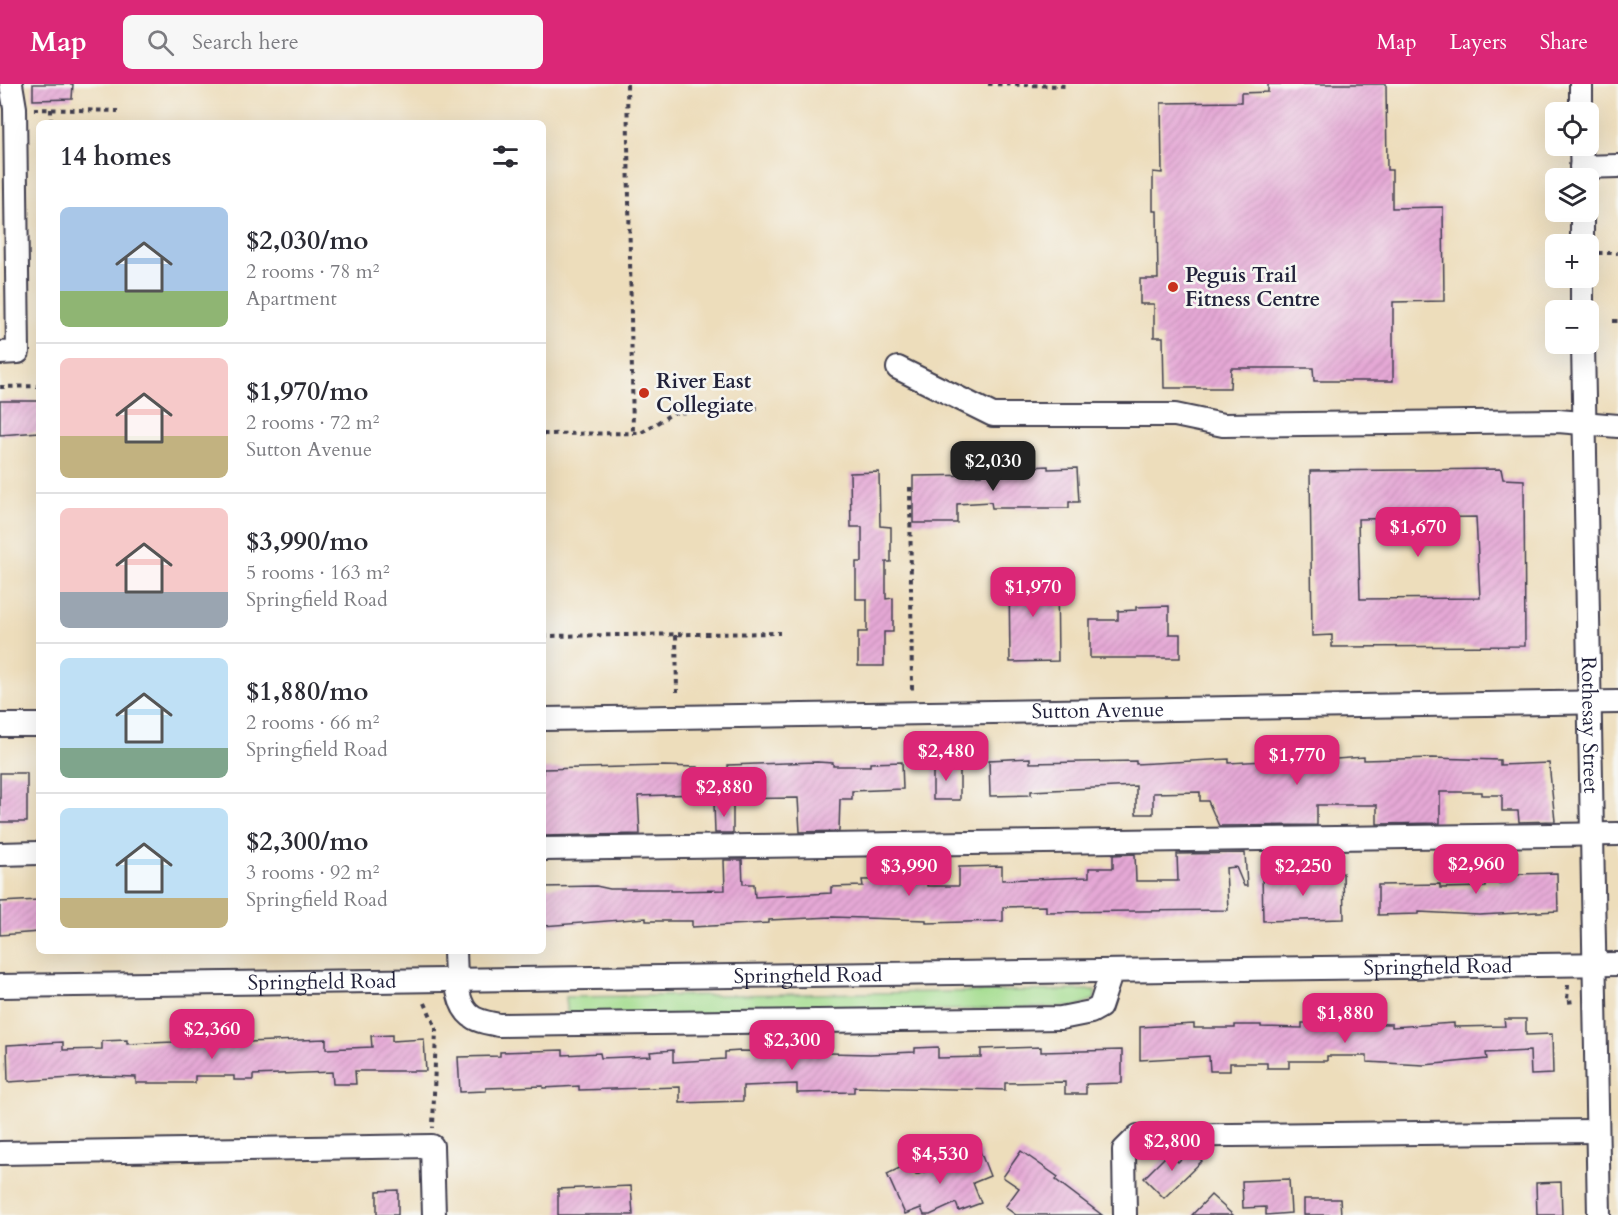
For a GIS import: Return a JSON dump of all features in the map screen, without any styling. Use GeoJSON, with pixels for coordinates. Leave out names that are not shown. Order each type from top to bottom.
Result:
{"type":"FeatureCollection","features":[{"type":"Feature","properties":{"kind":"street"},"geometry":{"type":"LineString","coordinates":[[0,353],[18,352],[15,108],[11,84]]}},
{"type":"Feature","properties":{"kind":"street"},"geometry":{"type":"LineString","coordinates":[[1581,84],[1581,102]]}},
{"type":"Feature","properties":{"kind":"street"},"geometry":{"type":"LineString","coordinates":[[1581,164],[1618,166]]}},
{"type":"Feature","properties":{"kind":"street","name":"Rothesay Street"},"geometry":{"type":"LineString","coordinates":[[1583,354],[1588,702],[1593,834],[1607,964],[1604,1118],[1599,1215]]}},
{"type":"Feature","properties":{"kind":"street"},"geometry":{"type":"LineString","coordinates":[[898,368],[993,415],[1176,415],[1223,425],[1584,422],[1618,426]]}},
{"type":"Feature","properties":{"kind":"street","name":"Sutton Avenue"},"geometry":{"type":"LineString","coordinates":[[546,719],[1618,702]]}},
{"type":"Feature","properties":{"kind":"street"},"geometry":{"type":"LineString","coordinates":[[0,725],[36,725]]}},
{"type":"Feature","properties":{"kind":"street"},"geometry":{"type":"LineString","coordinates":[[546,849],[1618,834]]}},
{"type":"Feature","properties":{"kind":"street"},"geometry":{"type":"LineString","coordinates":[[0,854],[36,853]]}},
{"type":"Feature","properties":{"kind":"street"},"geometry":{"type":"LineString","coordinates":[[455,954],[456,980],[463,1005],[472,1018],[498,1025],[1061,1018],[1091,1012],[1100,1007],[1112,971]]}},
{"type":"Feature","properties":{"kind":"street","name":"Springfield Road"},"geometry":{"type":"LineString","coordinates":[[0,986],[1607,964]]}},
{"type":"Feature","properties":{"kind":"street"},"geometry":{"type":"LineString","coordinates":[[1125,1215],[1124,1150],[1137,1136],[1604,1118]]}},
{"type":"Feature","properties":{"kind":"street"},"geometry":{"type":"LineString","coordinates":[[0,1153],[432,1146],[434,1215]]}},
{"type":"Feature","properties":{"kind":"path"},"geometry":{"type":"LineString","coordinates":[[627,84],[633,433]]}},
{"type":"Feature","properties":{"kind":"path"},"geometry":{"type":"LineString","coordinates":[[988,84],[1065,86]]}},
{"type":"Feature","properties":{"kind":"path"},"geometry":{"type":"LineString","coordinates":[[15,108],[118,111]]}},
{"type":"Feature","properties":{"kind":"path"},"geometry":{"type":"LineString","coordinates":[[51,109],[51,120]]}},
{"type":"Feature","properties":{"kind":"path"},"geometry":{"type":"LineString","coordinates":[[0,387],[36,387]]}},
{"type":"Feature","properties":{"kind":"path"},"geometry":{"type":"LineString","coordinates":[[546,434],[641,433],[673,413],[758,408]]}},
{"type":"Feature","properties":{"kind":"path"},"geometry":{"type":"LineString","coordinates":[[910,487],[912,690]]}},
{"type":"Feature","properties":{"kind":"path"},"geometry":{"type":"LineString","coordinates":[[546,636],[780,633]]}},
{"type":"Feature","properties":{"kind":"path"},"geometry":{"type":"LineString","coordinates":[[675,635],[677,692]]}},
{"type":"Feature","properties":{"kind":"path"},"geometry":{"type":"LineString","coordinates":[[1567,1002],[1568,984]]}},
{"type":"Feature","properties":{"kind":"path"},"geometry":{"type":"LineString","coordinates":[[424,1003],[436,1028],[432,1146]]}},
{"type":"Feature","properties":{"kind":"green space"},"geometry":{"type":"Polygon","coordinates":[[[1095,990],[1095,999],[1075,1007],[568,1019],[566,997],[1095,990]]]}},
{"type":"Feature","properties":{"kind":"building"},"geometry":{"type":"Polygon","coordinates":[[[33,84],[73,84],[72,99],[33,100],[33,84]]]}},
{"type":"Feature","properties":{"kind":"building"},"geometry":{"type":"Polygon","coordinates":[[[1268,84],[1386,84],[1387,170],[1392,170],[1392,208],[1443,207],[1444,301],[1393,302],[1393,381],[1314,381],[1313,368],[1231,368],[1230,388],[1164,388],[1163,337],[1154,337],[1154,304],[1140,304],[1140,279],[1158,279],[1157,211],[1153,211],[1153,172],[1162,173],[1161,103],[1241,102],[1241,93],[1268,92],[1268,84]]]}},
{"type":"Feature","properties":{"kind":"building"},"geometry":{"type":"Polygon","coordinates":[[[0,401],[36,401],[36,432],[0,435],[0,401]]]}},
{"type":"Feature","properties":{"kind":"building"},"geometry":{"type":"Polygon","coordinates":[[[1048,466],[1048,469],[1077,468],[1079,502],[1069,502],[1069,508],[992,508],[991,502],[957,504],[957,523],[913,523],[913,476],[981,475],[981,470],[1048,466]]]}},
{"type":"Feature","properties":{"kind":"building"},"geometry":{"type":"Polygon","coordinates":[[[1501,469],[1503,479],[1524,480],[1525,646],[1332,647],[1332,635],[1312,636],[1310,471],[1501,469]],[[1476,517],[1358,519],[1360,599],[1480,598],[1476,517]]]}},
{"type":"Feature","properties":{"kind":"building"},"geometry":{"type":"Polygon","coordinates":[[[879,472],[880,526],[891,527],[891,562],[886,562],[886,599],[893,598],[893,632],[884,632],[884,666],[858,666],[858,632],[867,632],[867,599],[856,599],[856,562],[862,562],[862,527],[851,527],[850,473],[879,472]]]}},
{"type":"Feature","properties":{"kind":"building"},"geometry":{"type":"Polygon","coordinates":[[[1057,575],[1058,661],[1010,662],[1009,576],[1057,575]]]}},
{"type":"Feature","properties":{"kind":"building"},"geometry":{"type":"Polygon","coordinates":[[[1169,606],[1169,634],[1180,634],[1180,658],[1090,658],[1090,620],[1118,620],[1118,611],[1136,610],[1136,607],[1169,606]]]}},
{"type":"Feature","properties":{"kind":"building"},"geometry":{"type":"Polygon","coordinates":[[[1364,757],[1364,760],[1432,758],[1500,760],[1500,765],[1549,763],[1555,821],[1519,822],[1518,811],[1502,811],[1502,795],[1482,795],[1482,792],[1440,792],[1440,823],[1377,824],[1377,805],[1317,805],[1317,825],[1219,826],[1208,801],[1200,801],[1200,792],[1153,793],[1153,814],[1136,814],[1136,786],[1031,791],[1031,795],[990,796],[989,760],[1030,758],[1030,763],[1136,761],[1136,764],[1229,759],[1229,763],[1264,761],[1264,764],[1364,757]]]}},
{"type":"Feature","properties":{"kind":"building"},"geometry":{"type":"Polygon","coordinates":[[[902,762],[903,789],[852,791],[852,799],[840,799],[839,831],[800,832],[798,798],[729,799],[728,765],[833,763],[833,766],[870,766],[870,763],[902,762]]]}},
{"type":"Feature","properties":{"kind":"building"},"geometry":{"type":"Polygon","coordinates":[[[933,764],[960,764],[960,800],[933,800],[933,764]]]}},
{"type":"Feature","properties":{"kind":"building"},"geometry":{"type":"Polygon","coordinates":[[[697,767],[697,794],[638,796],[640,834],[546,836],[546,769],[697,767]]]}},
{"type":"Feature","properties":{"kind":"building"},"geometry":{"type":"Polygon","coordinates":[[[0,773],[27,773],[27,822],[0,822],[0,773]]]}},
{"type":"Feature","properties":{"kind":"building"},"geometry":{"type":"Polygon","coordinates":[[[733,802],[733,833],[715,833],[714,803],[733,802]]]}},
{"type":"Feature","properties":{"kind":"building"},"geometry":{"type":"Polygon","coordinates":[[[1499,851],[1515,851],[1516,874],[1557,873],[1558,911],[1479,915],[1419,912],[1419,914],[1378,915],[1378,885],[1440,884],[1440,888],[1486,887],[1486,883],[1500,883],[1499,851]]]}},
{"type":"Feature","properties":{"kind":"building"},"geometry":{"type":"Polygon","coordinates":[[[1245,853],[1247,886],[1244,886],[1236,867],[1226,868],[1228,910],[1046,912],[1046,906],[1003,907],[1003,921],[926,923],[926,920],[832,917],[692,927],[692,921],[646,921],[646,918],[546,926],[546,887],[596,886],[610,889],[671,889],[671,891],[725,890],[724,860],[742,860],[743,884],[754,884],[755,897],[831,893],[831,887],[863,886],[862,880],[927,879],[927,886],[959,886],[959,867],[1002,866],[1002,880],[1089,877],[1089,868],[1113,868],[1113,855],[1135,854],[1136,881],[1178,881],[1177,854],[1245,853]]]}},
{"type":"Feature","properties":{"kind":"building"},"geometry":{"type":"Polygon","coordinates":[[[1262,873],[1343,873],[1344,919],[1263,921],[1262,873]]]}},
{"type":"Feature","properties":{"kind":"building"},"geometry":{"type":"Polygon","coordinates":[[[36,900],[36,932],[0,935],[0,902],[36,900]]]}},
{"type":"Feature","properties":{"kind":"building"},"geometry":{"type":"Polygon","coordinates":[[[1504,1019],[1526,1019],[1526,1035],[1552,1034],[1553,1074],[1531,1075],[1530,1051],[1486,1053],[1487,1059],[1424,1065],[1367,1062],[1367,1056],[1327,1056],[1327,1061],[1289,1061],[1289,1068],[1267,1068],[1267,1063],[1230,1063],[1230,1071],[1210,1071],[1209,1056],[1140,1060],[1140,1027],[1194,1024],[1194,1028],[1235,1028],[1235,1025],[1261,1025],[1261,1027],[1302,1028],[1302,1023],[1392,1024],[1392,1027],[1454,1023],[1454,1027],[1505,1026],[1504,1019]]]}},
{"type":"Feature","properties":{"kind":"building"},"geometry":{"type":"Polygon","coordinates":[[[392,1035],[392,1041],[424,1039],[426,1071],[355,1071],[356,1084],[333,1084],[332,1072],[253,1075],[253,1080],[234,1080],[234,1076],[195,1076],[195,1083],[136,1083],[136,1077],[103,1076],[8,1082],[7,1045],[63,1042],[63,1050],[102,1049],[102,1041],[127,1040],[127,1044],[173,1042],[173,1039],[194,1038],[194,1044],[326,1039],[326,1049],[372,1047],[371,1036],[392,1035]]]}},
{"type":"Feature","properties":{"kind":"building"},"geometry":{"type":"Polygon","coordinates":[[[938,1047],[938,1058],[981,1057],[981,1049],[1041,1047],[1041,1052],[1122,1050],[1122,1083],[1086,1084],[1086,1094],[1065,1094],[1065,1082],[1005,1083],[1005,1090],[854,1087],[854,1092],[797,1093],[797,1084],[743,1086],[743,1101],[680,1103],[680,1087],[579,1090],[579,1086],[543,1088],[543,1086],[486,1088],[486,1091],[460,1092],[458,1057],[500,1056],[500,1052],[563,1050],[563,1055],[600,1053],[601,1058],[651,1056],[650,1052],[673,1050],[673,1062],[725,1059],[725,1052],[741,1051],[870,1054],[915,1052],[915,1048],[938,1047]]]}},
{"type":"Feature","properties":{"kind":"building"},"geometry":{"type":"Polygon","coordinates":[[[1191,1149],[1202,1161],[1164,1198],[1144,1178],[1169,1153],[1178,1162],[1191,1149]]]}},
{"type":"Feature","properties":{"kind":"building"},"geometry":{"type":"Polygon","coordinates":[[[980,1151],[990,1176],[973,1183],[981,1203],[959,1211],[956,1203],[930,1215],[924,1215],[921,1208],[905,1214],[887,1174],[910,1163],[916,1175],[980,1151]]]}},
{"type":"Feature","properties":{"kind":"building"},"geometry":{"type":"Polygon","coordinates":[[[1021,1151],[1058,1177],[1056,1180],[1102,1215],[1016,1215],[1005,1207],[1019,1188],[1003,1177],[1021,1151]]]}},
{"type":"Feature","properties":{"kind":"building"},"geometry":{"type":"Polygon","coordinates":[[[1289,1179],[1291,1213],[1266,1215],[1266,1207],[1243,1208],[1242,1181],[1289,1179]]]}},
{"type":"Feature","properties":{"kind":"building"},"geometry":{"type":"Polygon","coordinates":[[[1561,1182],[1562,1215],[1537,1215],[1536,1183],[1561,1182]]]}},
{"type":"Feature","properties":{"kind":"building"},"geometry":{"type":"Polygon","coordinates":[[[631,1186],[633,1215],[558,1215],[558,1189],[631,1186]]]}},
{"type":"Feature","properties":{"kind":"building"},"geometry":{"type":"Polygon","coordinates":[[[398,1190],[398,1215],[377,1215],[377,1191],[398,1190]]]}},
{"type":"Feature","properties":{"kind":"building"},"geometry":{"type":"Polygon","coordinates":[[[1211,1195],[1233,1215],[1192,1215],[1211,1195]]]}},
{"type":"Feature","properties":{"kind":"building"},"geometry":{"type":"Polygon","coordinates":[[[1304,1199],[1340,1199],[1341,1215],[1304,1215],[1304,1199]]]}},
{"type":"Feature","properties":{"kind":"place","name":"Peguis Trail Fitness Centre"},"geometry":{"type":"Point","coordinates":[1173,287]}},
{"type":"Feature","properties":{"kind":"place","name":"River East Collegiate"},"geometry":{"type":"Point","coordinates":[644,393]}}]}
